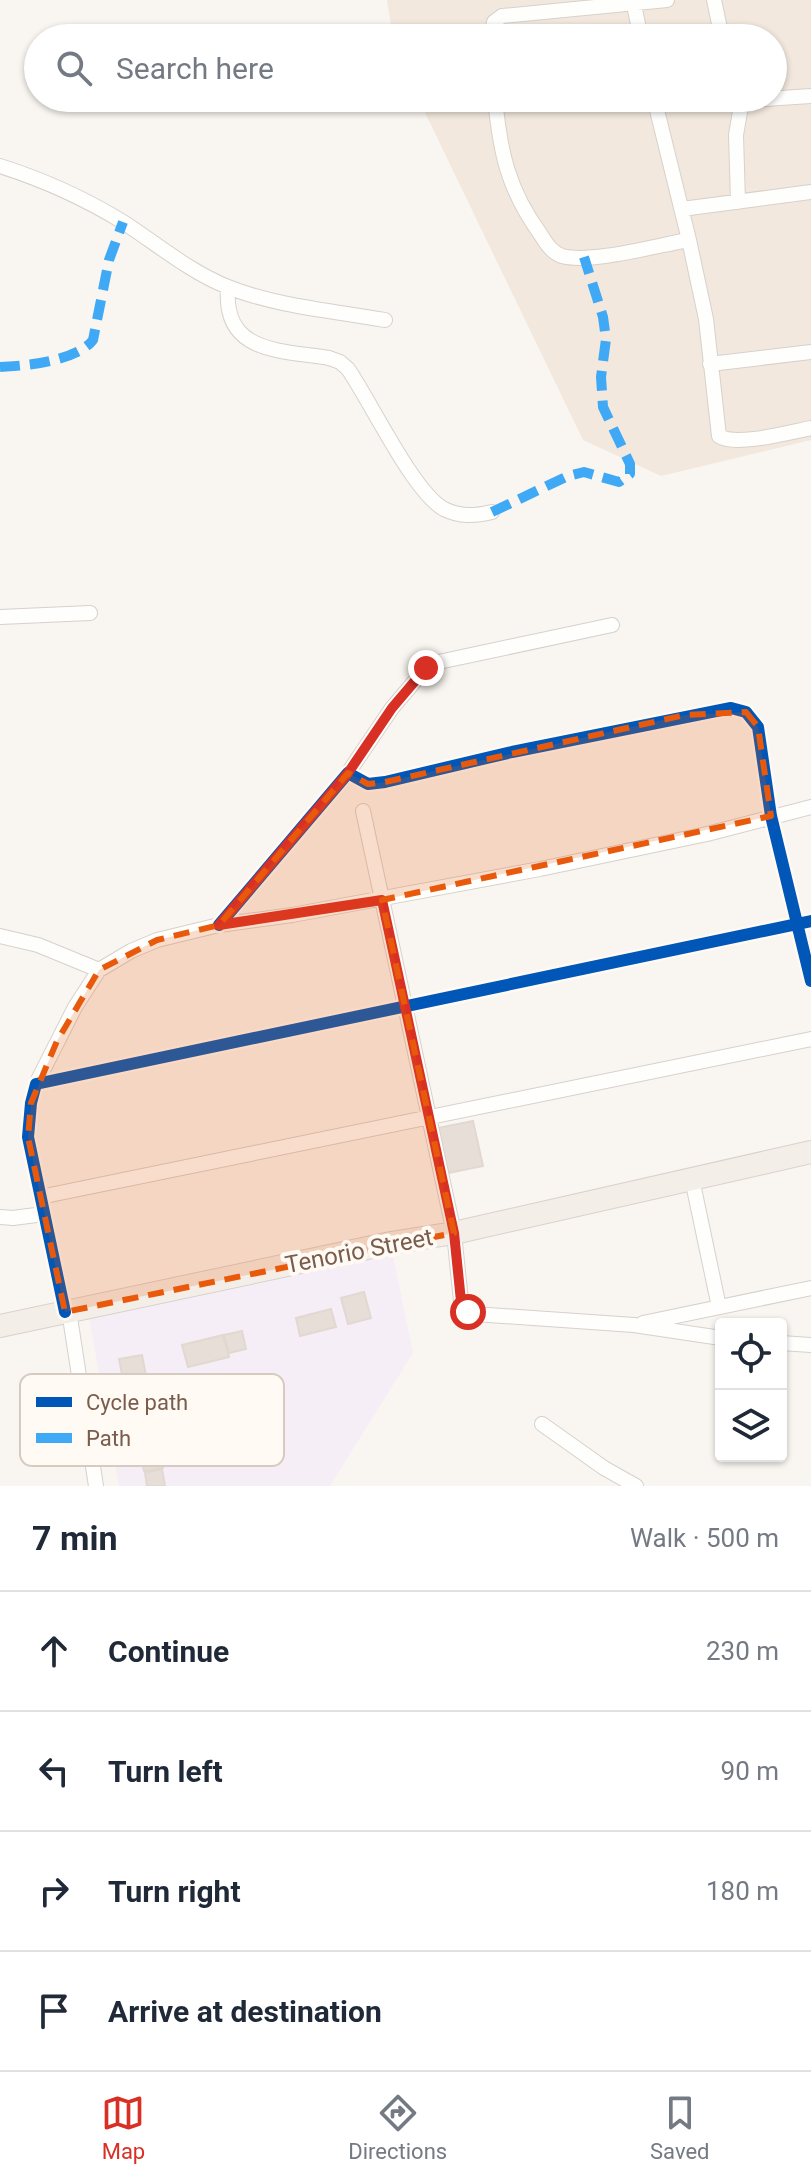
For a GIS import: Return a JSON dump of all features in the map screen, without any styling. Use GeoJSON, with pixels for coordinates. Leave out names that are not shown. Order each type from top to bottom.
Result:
{"type":"FeatureCollection","features":[{"type":"Feature","properties":{"kind":"main road","name":"Tenorio Street"},"geometry":{"type":"LineString","coordinates":[[0,1326],[391,1243],[454,1233],[811,1152]]}},
{"type":"Feature","properties":{"kind":"street"},"geometry":{"type":"LineString","coordinates":[[494,24],[502,16],[667,0]]}},
{"type":"Feature","properties":{"kind":"street"},"geometry":{"type":"LineString","coordinates":[[714,0],[719,24]]}},
{"type":"Feature","properties":{"kind":"street"},"geometry":{"type":"LineString","coordinates":[[634,5],[638,24]]}},
{"type":"Feature","properties":{"kind":"street"},"geometry":{"type":"LineString","coordinates":[[787,97],[811,96]]}},
{"type":"Feature","properties":{"kind":"street"},"geometry":{"type":"LineString","coordinates":[[496,112],[499,143],[511,186],[530,220],[556,253],[567,256],[609,254],[689,240]]}},
{"type":"Feature","properties":{"kind":"street"},"geometry":{"type":"LineString","coordinates":[[658,112],[706,319],[717,430],[721,438],[738,441],[811,428]]}},
{"type":"Feature","properties":{"kind":"street"},"geometry":{"type":"LineString","coordinates":[[738,202],[736,135],[739,112]]}},
{"type":"Feature","properties":{"kind":"street"},"geometry":{"type":"LineString","coordinates":[[0,166],[52,184],[91,203],[228,288],[294,304],[385,320]]}},
{"type":"Feature","properties":{"kind":"street"},"geometry":{"type":"LineString","coordinates":[[682,209],[811,192]]}},
{"type":"Feature","properties":{"kind":"street"},"geometry":{"type":"LineString","coordinates":[[228,288],[228,316],[245,339],[257,345],[329,358],[348,369],[430,498],[458,515],[475,516],[492,512]]}},
{"type":"Feature","properties":{"kind":"street"},"geometry":{"type":"LineString","coordinates":[[710,364],[811,352]]}},
{"type":"Feature","properties":{"kind":"street"},"geometry":{"type":"LineString","coordinates":[[0,617],[90,613]]}},
{"type":"Feature","properties":{"kind":"street"},"geometry":{"type":"LineString","coordinates":[[219,925],[348,773],[392,708],[426,668],[434,663],[612,625]]}},
{"type":"Feature","properties":{"kind":"street"},"geometry":{"type":"LineString","coordinates":[[348,773],[368,784],[385,782],[512,752],[731,708],[746,712],[758,727],[771,816],[804,922],[811,981]]}},
{"type":"Feature","properties":{"kind":"street"},"geometry":{"type":"LineString","coordinates":[[77,1374],[67,1311],[28,1137],[36,1084],[75,1007],[99,970],[157,940],[219,925],[382,900],[707,834],[811,807]]}},
{"type":"Feature","properties":{"kind":"street"},"geometry":{"type":"LineString","coordinates":[[363,811],[454,1233],[461,1301],[468,1312],[634,1325],[715,1337]]}},
{"type":"Feature","properties":{"kind":"street"},"geometry":{"type":"LineString","coordinates":[[36,1084],[804,922]]}},
{"type":"Feature","properties":{"kind":"street"},"geometry":{"type":"LineString","coordinates":[[0,936],[38,945],[99,970]]}},
{"type":"Feature","properties":{"kind":"street"},"geometry":{"type":"LineString","coordinates":[[40,1197],[811,1039]]}},
{"type":"Feature","properties":{"kind":"street"},"geometry":{"type":"LineString","coordinates":[[692,1179],[719,1307]]}},
{"type":"Feature","properties":{"kind":"street"},"geometry":{"type":"LineString","coordinates":[[0,1217],[44,1214]]}},
{"type":"Feature","properties":{"kind":"street"},"geometry":{"type":"LineString","coordinates":[[634,1325],[811,1288]]}},
{"type":"Feature","properties":{"kind":"street"},"geometry":{"type":"LineString","coordinates":[[787,1343],[811,1345]]}},
{"type":"Feature","properties":{"kind":"street"},"geometry":{"type":"LineString","coordinates":[[542,1424],[604,1468],[636,1486]]}},
{"type":"Feature","properties":{"kind":"street"},"geometry":{"type":"LineString","coordinates":[[93,1466],[96,1486]]}},
{"type":"Feature","properties":{"kind":"highlighted area"},"geometry":{"type":"Polygon","coordinates":[[[746,712],[758,727],[771,816],[382,900],[454,1233],[65,1312],[28,1137],[31,1103],[57,1041],[99,970],[157,940],[219,925],[348,773],[368,784],[385,782],[685,715],[746,712]]]}},
{"type":"Feature","properties":{"kind":"shaded area"},"geometry":{"type":"Polygon","coordinates":[[[387,0],[811,0],[811,440],[661,476],[583,440],[425,112],[787,112],[787,24],[391,24],[387,0]]]}},
{"type":"Feature","properties":{"kind":"shaded area"},"geometry":{"type":"Polygon","coordinates":[[[392,1251],[413,1353],[330,1486],[119,1486],[115,1466],[284,1466],[284,1374],[99,1374],[89,1317],[392,1251]]]}},
{"type":"Feature","properties":{"kind":"building"},"geometry":{"type":"Polygon","coordinates":[[[473,1121],[483,1166],[448,1173],[438,1128],[473,1121]]]}},
{"type":"Feature","properties":{"kind":"building"},"geometry":{"type":"Polygon","coordinates":[[[364,1292],[371,1318],[348,1324],[341,1298],[364,1292]]]}},
{"type":"Feature","properties":{"kind":"building"},"geometry":{"type":"Polygon","coordinates":[[[331,1309],[336,1327],[300,1336],[296,1318],[331,1309]]]}},
{"type":"Feature","properties":{"kind":"building"},"geometry":{"type":"Polygon","coordinates":[[[242,1331],[246,1349],[229,1353],[224,1335],[242,1331]]]}},
{"type":"Feature","properties":{"kind":"building"},"geometry":{"type":"Polygon","coordinates":[[[223,1335],[229,1357],[188,1367],[182,1345],[223,1335]]]}},
{"type":"Feature","properties":{"kind":"building"},"geometry":{"type":"Polygon","coordinates":[[[142,1355],[146,1374],[122,1374],[119,1359],[142,1355]]]}},
{"type":"Feature","properties":{"kind":"building"},"geometry":{"type":"Polygon","coordinates":[[[143,1466],[163,1468],[144,1471],[143,1466]]]}},
{"type":"Feature","properties":{"kind":"building"},"geometry":{"type":"Polygon","coordinates":[[[162,1469],[165,1486],[147,1486],[145,1473],[162,1469]]]}},
{"type":"Feature","properties":{"kind":"marked path"},"geometry":{"type":"LineString","coordinates":[[0,367],[63,358],[93,340],[109,260],[123,222]]}},
{"type":"Feature","properties":{"kind":"marked path"},"geometry":{"type":"LineString","coordinates":[[492,512],[568,476],[584,472],[619,482],[630,474],[630,464],[603,407],[601,377],[606,339],[603,317],[584,257]]}},
{"type":"Feature","properties":{"kind":"cycle path"},"geometry":{"type":"LineString","coordinates":[[219,925],[348,773],[368,784],[385,782],[512,752],[731,708],[746,712],[758,727],[771,816],[811,981]]}},
{"type":"Feature","properties":{"kind":"cycle path"},"geometry":{"type":"LineString","coordinates":[[65,1312],[28,1137],[36,1084],[811,921]]}},
{"type":"Feature","properties":{"kind":"route"},"geometry":{"type":"LineString","coordinates":[[426,668],[392,708],[348,773],[219,925],[382,900],[454,1233],[461,1301],[468,1312]]}}]}
